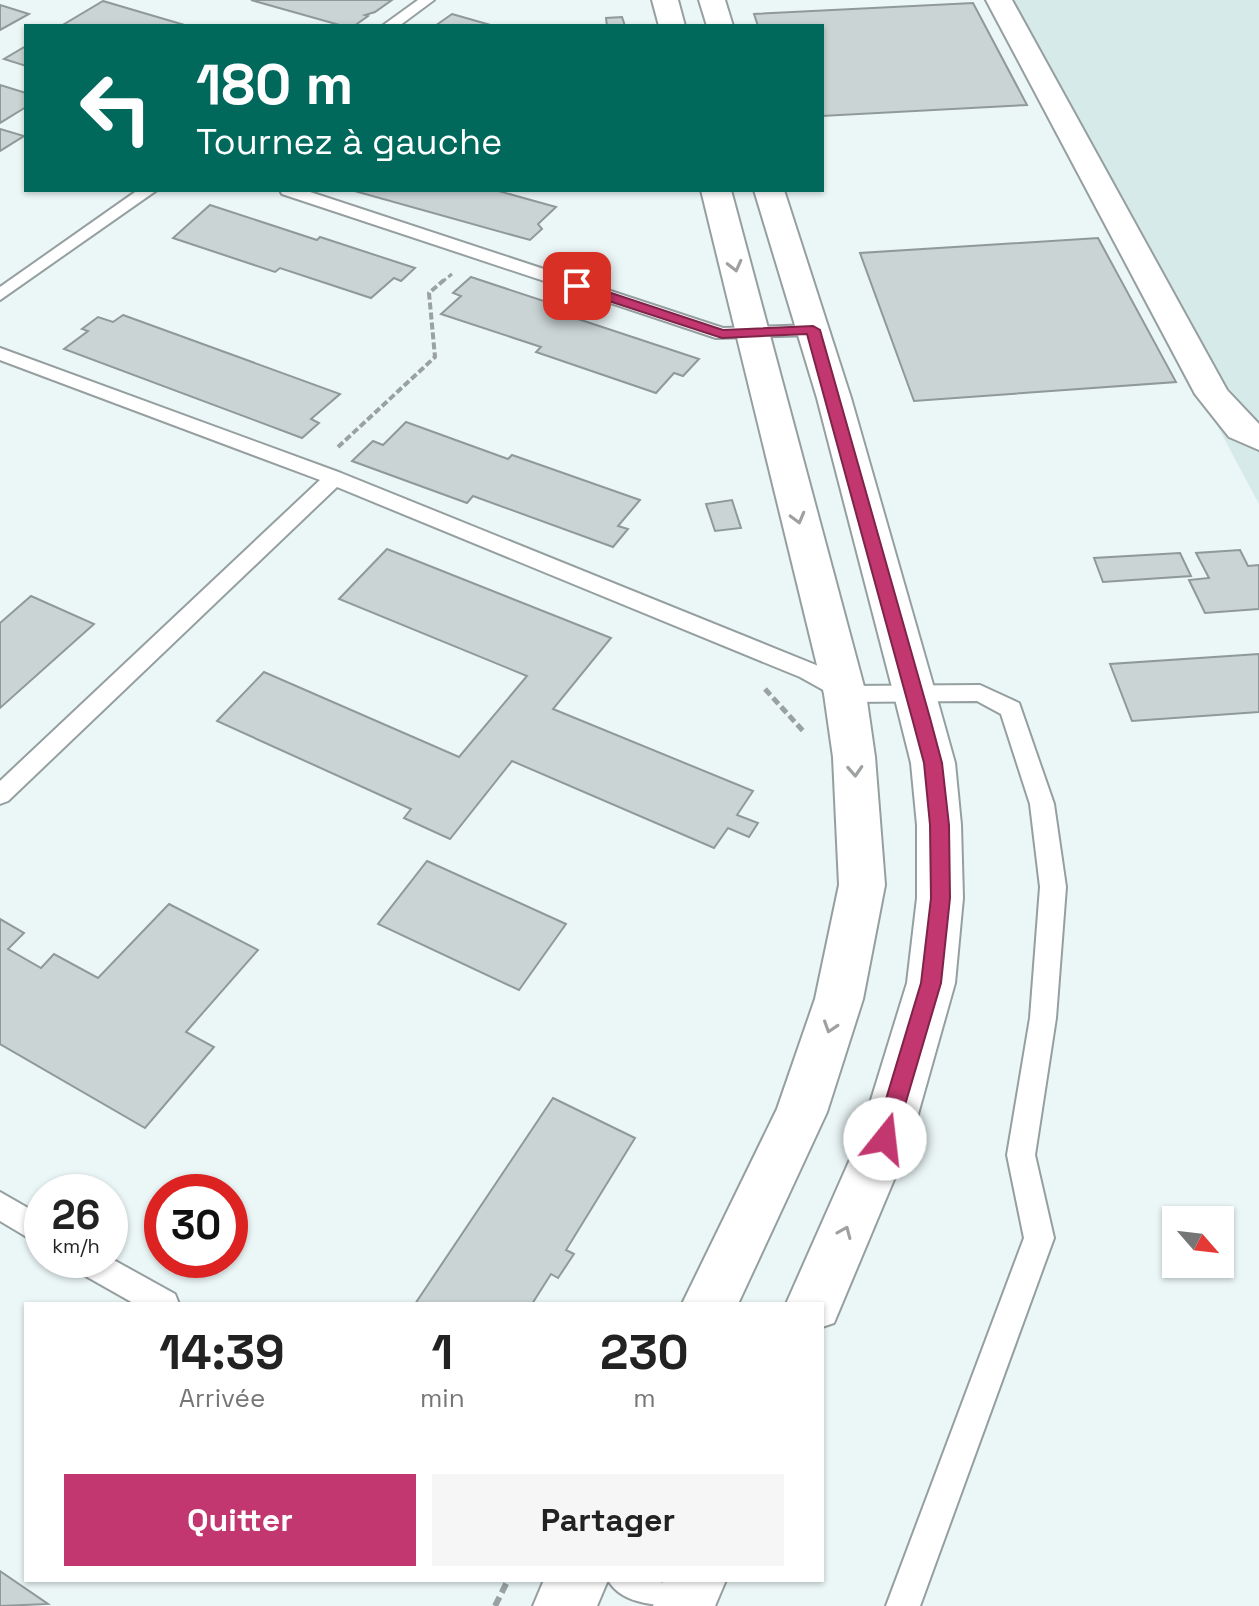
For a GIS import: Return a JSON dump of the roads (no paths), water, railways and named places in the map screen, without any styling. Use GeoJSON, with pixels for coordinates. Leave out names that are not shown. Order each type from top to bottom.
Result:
{"type":"FeatureCollection","features":[{"type":"Feature","properties":{"kind":"street"},"geometry":{"type":"LineString","coordinates":[[665,0],[671,24]]}},
{"type":"Feature","properties":{"kind":"street"},"geometry":{"type":"LineString","coordinates":[[712,0],[719,24]]}},
{"type":"Feature","properties":{"kind":"street"},"geometry":{"type":"LineString","coordinates":[[999,0],[1212,394],[1242,429],[1259,439]]}},
{"type":"Feature","properties":{"kind":"street"},"geometry":{"type":"LineString","coordinates":[[711,1302],[802,1112],[839,999],[862,885],[854,757],[845,694],[768,403],[717,192]]}},
{"type":"Feature","properties":{"kind":"street"},"geometry":{"type":"LineString","coordinates":[[770,192],[813,330],[915,695],[933,763],[939,825],[940,898],[931,983],[885,1139],[815,1302]]}},
{"type":"Feature","properties":{"kind":"street"},"geometry":{"type":"LineString","coordinates":[[564,1606],[576,1582]]}},
{"type":"Feature","properties":{"kind":"street"},"geometry":{"type":"LineString","coordinates":[[684,1606],[694,1582]]}},
{"type":"Feature","properties":{"kind":"lane"},"geometry":{"type":"LineString","coordinates":[[392,24],[427,0]]}},
{"type":"Feature","properties":{"kind":"lane"},"geometry":{"type":"LineString","coordinates":[[0,295],[146,192]]}},
{"type":"Feature","properties":{"kind":"lane"},"geometry":{"type":"LineString","coordinates":[[294,192],[722,334],[813,330]]}},
{"type":"Feature","properties":{"kind":"lane"},"geometry":{"type":"LineString","coordinates":[[0,354],[323,474],[808,671],[845,694],[980,693],[1011,709],[1042,804],[1053,887],[1043,1018],[1021,1155],[1039,1238],[903,1606]]}},
{"type":"Feature","properties":{"kind":"lane"},"geometry":{"type":"LineString","coordinates":[[0,795],[323,474]]}},
{"type":"Feature","properties":{"kind":"lane"},"geometry":{"type":"LineString","coordinates":[[0,1205],[24,1220]]}},
{"type":"Feature","properties":{"kind":"lane"},"geometry":{"type":"LineString","coordinates":[[117,1278],[160,1302]]}},
{"type":"Feature","properties":{"kind":"lane"},"geometry":{"type":"LineString","coordinates":[[629,1582],[674,1606]]}}]}
